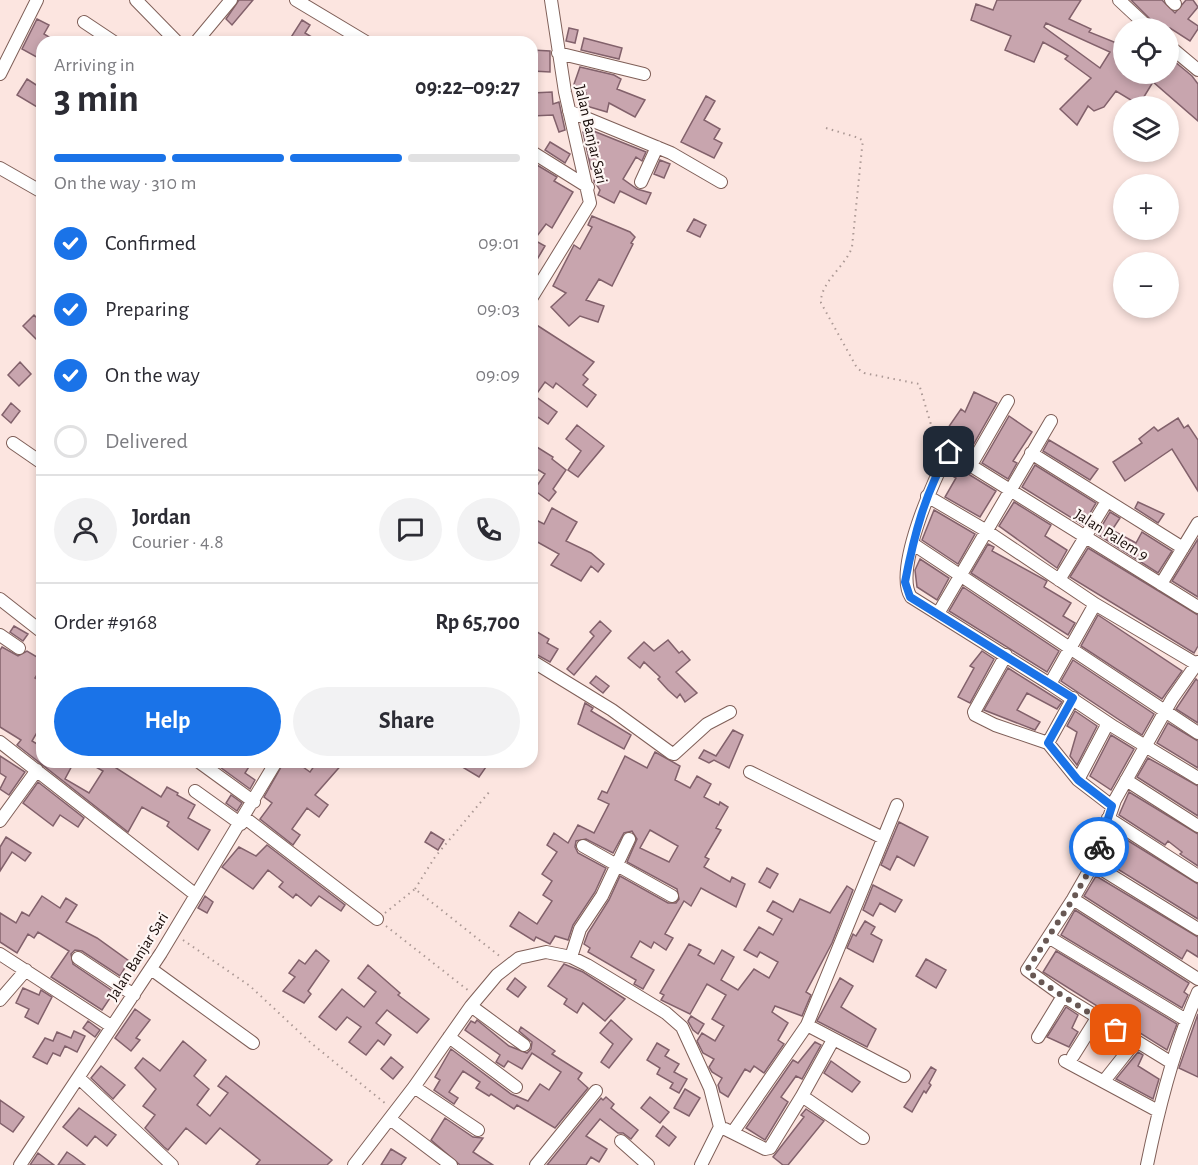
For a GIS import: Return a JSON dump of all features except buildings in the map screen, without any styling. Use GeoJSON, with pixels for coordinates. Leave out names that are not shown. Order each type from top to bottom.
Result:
{"type":"FeatureCollection","features":[{"type":"Feature","properties":{"kind":"street"},"geometry":{"type":"LineString","coordinates":[[0,74],[37,0]]}},
{"type":"Feature","properties":{"kind":"street"},"geometry":{"type":"LineString","coordinates":[[136,0],[171,36]]}},
{"type":"Feature","properties":{"kind":"street"},"geometry":{"type":"LineString","coordinates":[[201,36],[231,0]]}},
{"type":"Feature","properties":{"kind":"street"},"geometry":{"type":"LineString","coordinates":[[296,0],[353,36]]}},
{"type":"Feature","properties":{"kind":"street","name":"Jalan Banjar Sari"},"geometry":{"type":"LineString","coordinates":[[538,285],[590,203],[569,111],[551,0]]}},
{"type":"Feature","properties":{"kind":"street"},"geometry":{"type":"LineString","coordinates":[[1119,0],[1138,18]]}},
{"type":"Feature","properties":{"kind":"street"},"geometry":{"type":"LineString","coordinates":[[84,22],[105,36]]}},
{"type":"Feature","properties":{"kind":"street"},"geometry":{"type":"LineString","coordinates":[[558,53],[644,74]]}},
{"type":"Feature","properties":{"kind":"street"},"geometry":{"type":"LineString","coordinates":[[1179,54],[1198,70]]}},
{"type":"Feature","properties":{"kind":"street"},"geometry":{"type":"LineString","coordinates":[[569,111],[657,147],[720,182]]}},
{"type":"Feature","properties":{"kind":"street"},"geometry":{"type":"LineString","coordinates":[[641,182],[657,147]]}},
{"type":"Feature","properties":{"kind":"street"},"geometry":{"type":"LineString","coordinates":[[538,156],[588,187]]}},
{"type":"Feature","properties":{"kind":"street"},"geometry":{"type":"LineString","coordinates":[[0,168],[36,189]]}},
{"type":"Feature","properties":{"kind":"street"},"geometry":{"type":"LineString","coordinates":[[971,465],[1008,401]]}},
{"type":"Feature","properties":{"kind":"street"},"geometry":{"type":"LineString","coordinates":[[939,612],[1051,421]]}},
{"type":"Feature","properties":{"kind":"street"},"geometry":{"type":"LineString","coordinates":[[13,443],[36,459]]}},
{"type":"Feature","properties":{"kind":"street"},"geometry":{"type":"LineString","coordinates":[[949,452],[927,496],[913,544],[905,582],[910,597],[939,612],[1108,723],[1198,778]]}},
{"type":"Feature","properties":{"kind":"street","name":"Jalan Palem 9"},"geometry":{"type":"LineString","coordinates":[[949,452],[1198,607]]}},
{"type":"Feature","properties":{"kind":"street"},"geometry":{"type":"LineString","coordinates":[[1031,453],[1183,548]]}},
{"type":"Feature","properties":{"kind":"street"},"geometry":{"type":"LineString","coordinates":[[927,496],[985,530],[1095,604],[1198,664],[1165,712],[1126,780],[1110,812],[1093,864],[1050,938],[1027,970],[1097,1018],[1172,1063]]}},
{"type":"Feature","properties":{"kind":"street"},"geometry":{"type":"LineString","coordinates":[[1059,580],[1107,501]]}},
{"type":"Feature","properties":{"kind":"street"},"geometry":{"type":"LineString","coordinates":[[1161,584],[1198,523]]}},
{"type":"Feature","properties":{"kind":"street"},"geometry":{"type":"LineString","coordinates":[[913,544],[1198,733]]}},
{"type":"Feature","properties":{"kind":"street"},"geometry":{"type":"LineString","coordinates":[[2,604],[36,628]]}},
{"type":"Feature","properties":{"kind":"street"},"geometry":{"type":"LineString","coordinates":[[1050,684],[1095,604]]}},
{"type":"Feature","properties":{"kind":"street"},"geometry":{"type":"LineString","coordinates":[[0,635],[19,648]]}},
{"type":"Feature","properties":{"kind":"street"},"geometry":{"type":"LineString","coordinates":[[1006,655],[975,715],[995,725],[1048,743],[1078,780],[1110,812],[1198,876]]}},
{"type":"Feature","properties":{"kind":"street"},"geometry":{"type":"LineString","coordinates":[[538,665],[612,710],[650,740],[673,754],[707,724],[730,712]]}},
{"type":"Feature","properties":{"kind":"street"},"geometry":{"type":"LineString","coordinates":[[1048,743],[1073,698]]}},
{"type":"Feature","properties":{"kind":"street"},"geometry":{"type":"LineString","coordinates":[[1078,780],[1108,723]]}},
{"type":"Feature","properties":{"kind":"street"},"geometry":{"type":"LineString","coordinates":[[0,742],[196,895]]}},
{"type":"Feature","properties":{"kind":"street"},"geometry":{"type":"LineString","coordinates":[[208,768],[254,802]]}},
{"type":"Feature","properties":{"kind":"street","name":"Jalan Banjar Sari"},"geometry":{"type":"LineString","coordinates":[[20,1165],[151,969],[243,821],[273,768]]}},
{"type":"Feature","properties":{"kind":"street"},"geometry":{"type":"LineString","coordinates":[[0,821],[37,770]]}},
{"type":"Feature","properties":{"kind":"street"},"geometry":{"type":"LineString","coordinates":[[750,772],[883,838]]}},
{"type":"Feature","properties":{"kind":"street"},"geometry":{"type":"LineString","coordinates":[[1126,780],[1198,826]]}},
{"type":"Feature","properties":{"kind":"street"},"geometry":{"type":"LineString","coordinates":[[195,791],[243,821],[377,919]]}},
{"type":"Feature","properties":{"kind":"street"},"geometry":{"type":"LineString","coordinates":[[733,1132],[807,1025],[897,805]]}},
{"type":"Feature","properties":{"kind":"street"},"geometry":{"type":"LineString","coordinates":[[571,957],[580,929],[602,896],[629,839]]}},
{"type":"Feature","properties":{"kind":"street"},"geometry":{"type":"LineString","coordinates":[[583,846],[672,896]]}},
{"type":"Feature","properties":{"kind":"street"},"geometry":{"type":"LineString","coordinates":[[1093,864],[1198,929]]}},
{"type":"Feature","properties":{"kind":"street"},"geometry":{"type":"LineString","coordinates":[[1073,899],[1198,979]]}},
{"type":"Feature","properties":{"kind":"street"},"geometry":{"type":"LineString","coordinates":[[1050,938],[1186,1020]]}},
{"type":"Feature","properties":{"kind":"street"},"geometry":{"type":"LineString","coordinates":[[354,1165],[414,1087],[474,1002],[509,964],[519,958],[546,952],[571,957],[646,1001],[682,1027],[710,1088],[720,1127],[701,1165]]}},
{"type":"Feature","properties":{"kind":"street"},"geometry":{"type":"LineString","coordinates":[[0,954],[111,1026]]}},
{"type":"Feature","properties":{"kind":"street"},"geometry":{"type":"LineString","coordinates":[[78,958],[134,994]]}},
{"type":"Feature","properties":{"kind":"street"},"geometry":{"type":"LineString","coordinates":[[151,969],[253,1043]]}},
{"type":"Feature","properties":{"kind":"street"},"geometry":{"type":"LineString","coordinates":[[0,1000],[26,970]]}},
{"type":"Feature","properties":{"kind":"street"},"geometry":{"type":"LineString","coordinates":[[1147,1165],[1158,1111],[1172,1063],[1198,992]]}},
{"type":"Feature","properties":{"kind":"street"},"geometry":{"type":"LineString","coordinates":[[1038,1037],[1063,996]]}},
{"type":"Feature","properties":{"kind":"street"},"geometry":{"type":"LineString","coordinates":[[474,1002],[524,1045]]}},
{"type":"Feature","properties":{"kind":"street"},"geometry":{"type":"LineString","coordinates":[[1097,1018],[1069,1059],[1158,1111]]}},
{"type":"Feature","properties":{"kind":"street"},"geometry":{"type":"LineString","coordinates":[[807,1025],[904,1076]]}},
{"type":"Feature","properties":{"kind":"street"},"geometry":{"type":"LineString","coordinates":[[449,1037],[516,1087]]}},
{"type":"Feature","properties":{"kind":"street"},"geometry":{"type":"LineString","coordinates":[[720,1127],[765,1149],[770,1148],[833,1040]]}},
{"type":"Feature","properties":{"kind":"street"},"geometry":{"type":"LineString","coordinates":[[1104,1081],[1135,1042]]}},
{"type":"Feature","properties":{"kind":"street"},"geometry":{"type":"LineString","coordinates":[[80,1078],[172,1165]]}},
{"type":"Feature","properties":{"kind":"street"},"geometry":{"type":"LineString","coordinates":[[414,1087],[478,1130]]}},
{"type":"Feature","properties":{"kind":"street"},"geometry":{"type":"LineString","coordinates":[[536,1165],[557,1136],[596,1091]]}},
{"type":"Feature","properties":{"kind":"street"},"geometry":{"type":"LineString","coordinates":[[802,1096],[863,1138]]}},
{"type":"Feature","properties":{"kind":"street"},"geometry":{"type":"LineString","coordinates":[[392,1115],[451,1165]]}},
{"type":"Feature","properties":{"kind":"street"},"geometry":{"type":"LineString","coordinates":[[621,1141],[648,1165]]}},
{"type":"Feature","properties":{"kind":"path"},"geometry":{"type":"LineString","coordinates":[[826,128],[859,138],[862,141],[862,148],[852,247],[849,256],[825,288],[820,303],[857,368],[864,373],[919,384],[939,444],[949,452]]}},
{"type":"Feature","properties":{"kind":"path"},"geometry":{"type":"LineString","coordinates":[[474,1002],[377,919],[415,889],[435,857],[490,791]]}},
{"type":"Feature","properties":{"kind":"path"},"geometry":{"type":"LineString","coordinates":[[415,889],[509,964]]}},
{"type":"Feature","properties":{"kind":"path"},"geometry":{"type":"LineString","coordinates":[[172,932],[250,987],[392,1115]]}},
{"type":"Feature","properties":{"kind":"way so far"},"geometry":{"type":"LineString","coordinates":[[1099,847],[1093,864],[1073,899],[1050,938],[1027,970],[1038,980],[1116,1030]]}},
{"type":"Feature","properties":{"kind":"route"},"geometry":{"type":"LineString","coordinates":[[949,452],[927,496],[918,522],[905,582],[907,591],[910,597],[939,612],[1073,698],[1048,743],[1078,780],[1112,806],[1099,847]]}}]}
